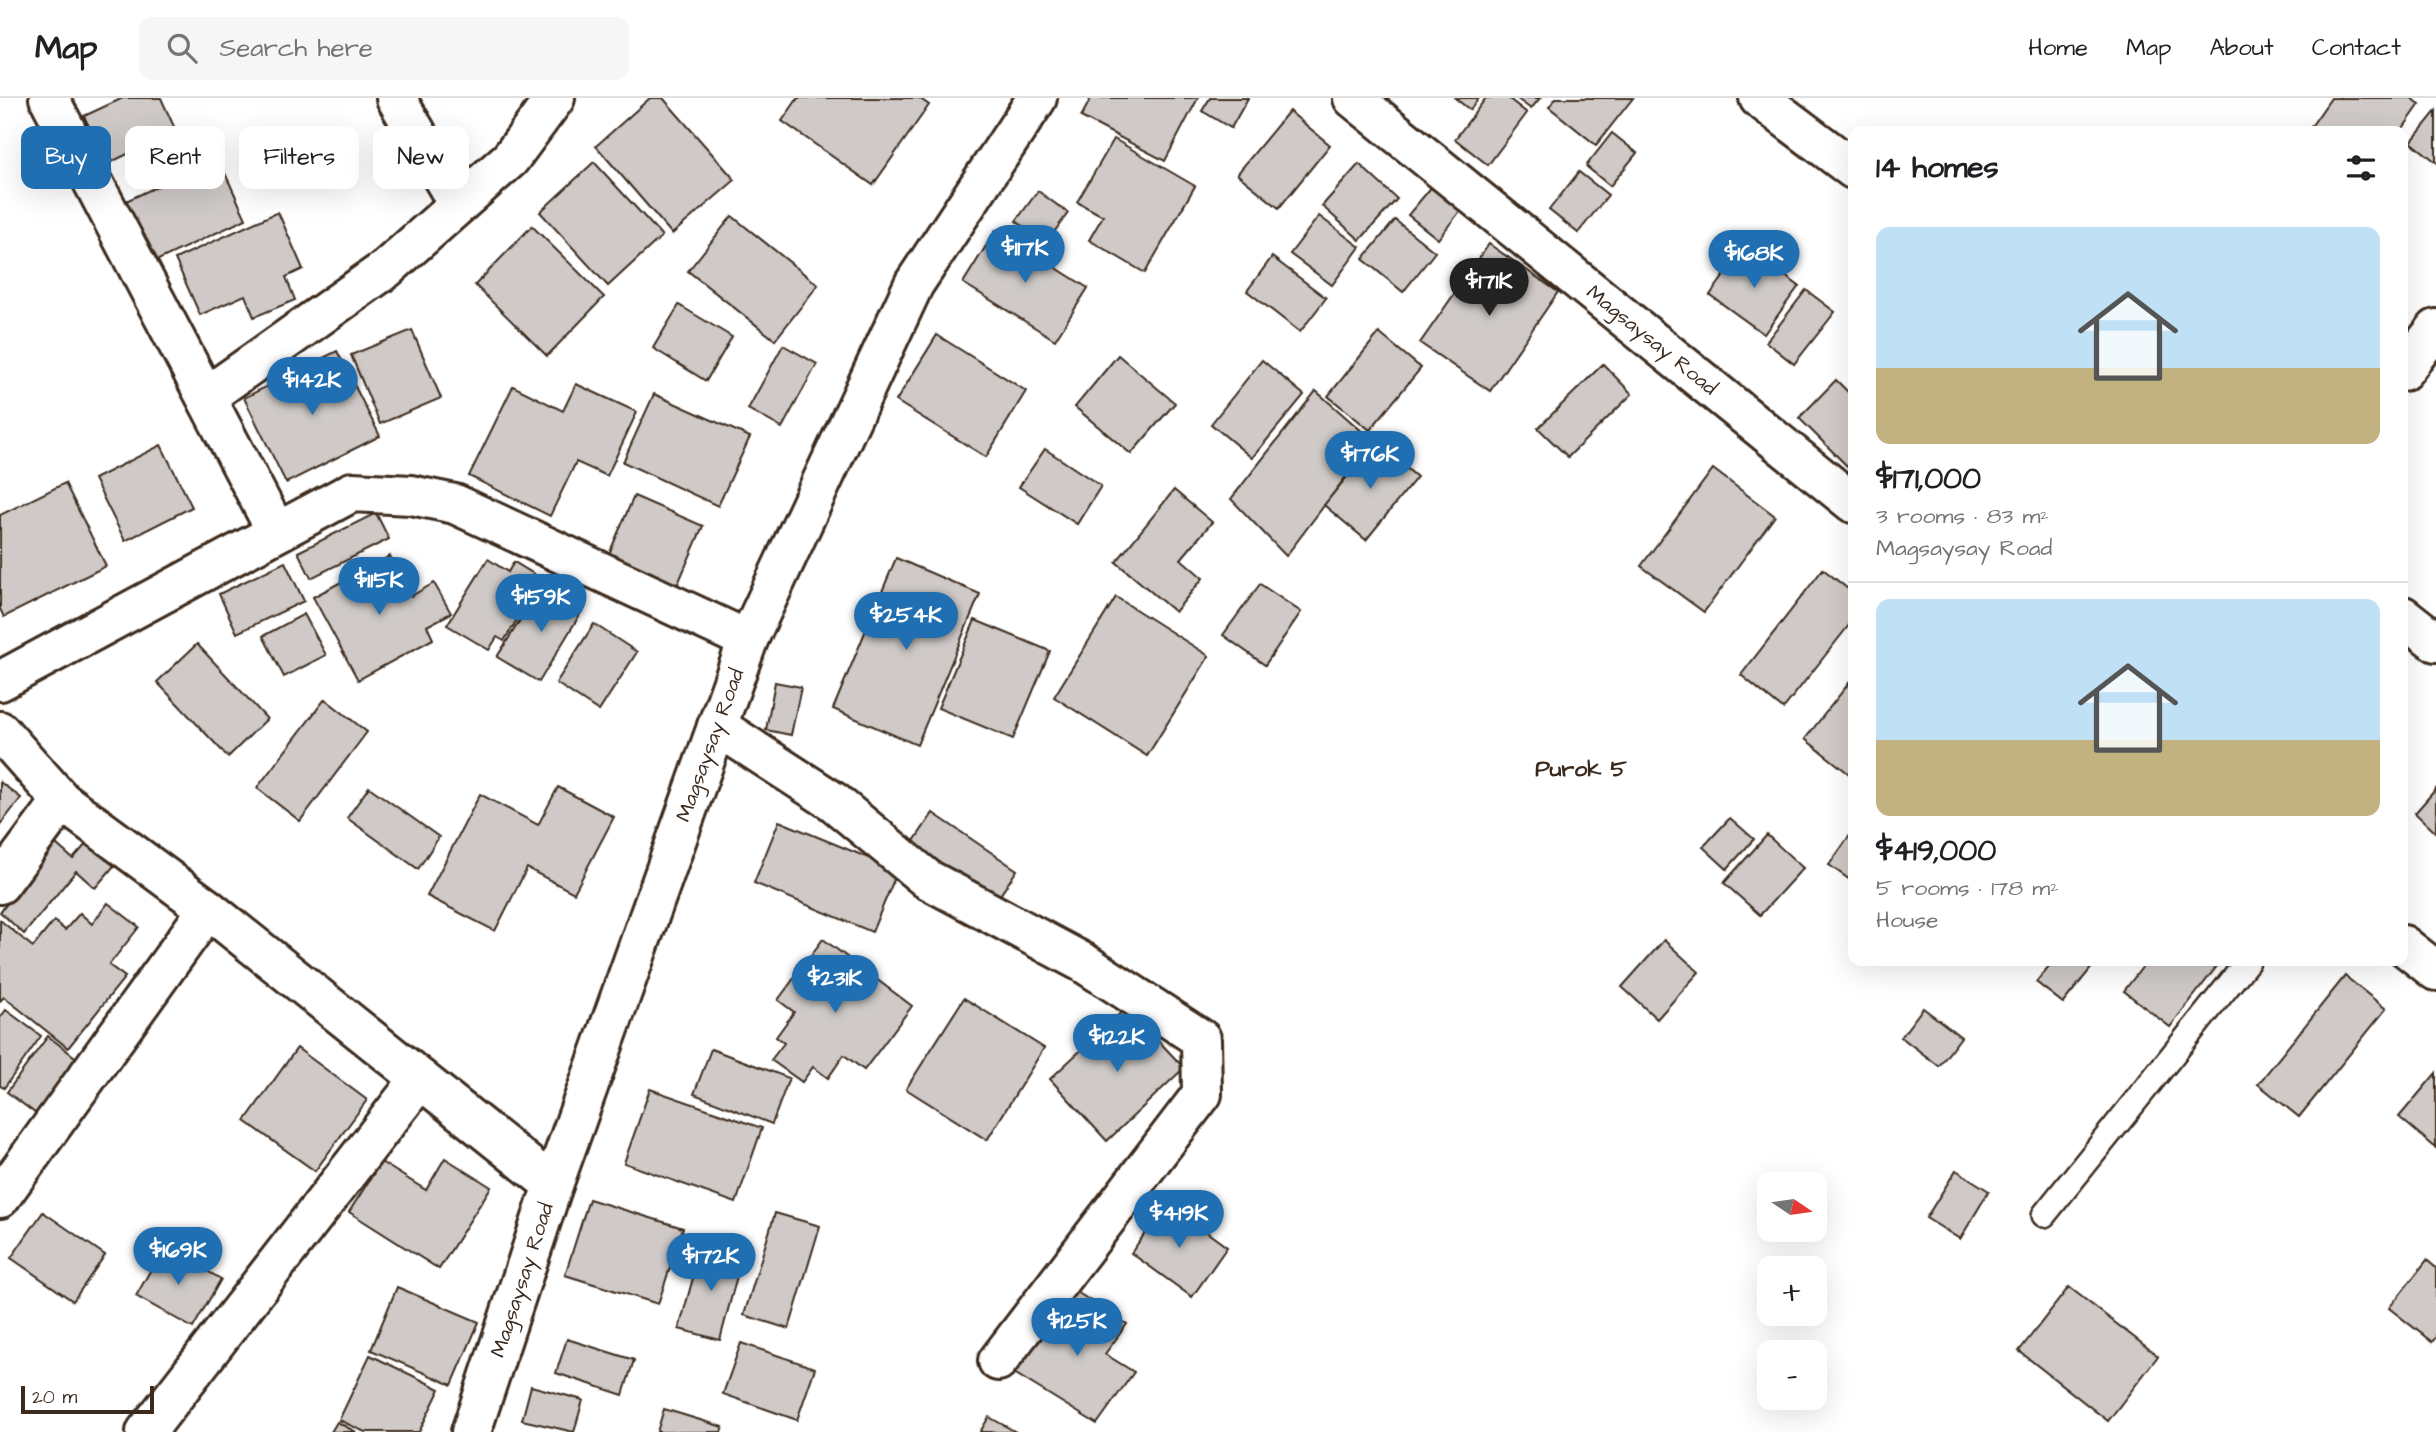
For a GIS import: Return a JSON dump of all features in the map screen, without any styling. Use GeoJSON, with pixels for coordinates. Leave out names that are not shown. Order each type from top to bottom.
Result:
{"type":"FeatureCollection","features":[{"type":"Feature","properties":{"kind":"street"},"geometry":{"type":"LineString","coordinates":[[49,98],[276,531]]}},
{"type":"Feature","properties":{"kind":"street"},"geometry":{"type":"LineString","coordinates":[[396,98],[458,204]]}},
{"type":"Feature","properties":{"kind":"street"},"geometry":{"type":"LineString","coordinates":[[206,396],[386,269],[510,159],[555,98]]}},
{"type":"Feature","properties":{"kind":"street","name":"Magsaysay Road"},"geometry":{"type":"LineString","coordinates":[[471,1432],[553,1185],[748,640],[914,285],[1037,98]]}},
{"type":"Feature","properties":{"kind":"street","name":"Magsaysay Road"},"geometry":{"type":"LineString","coordinates":[[1353,98],[1848,499]]}},
{"type":"Feature","properties":{"kind":"street"},"geometry":{"type":"LineString","coordinates":[[1759,98],[1848,165]]}},
{"type":"Feature","properties":{"kind":"street"},"geometry":{"type":"LineString","coordinates":[[2408,365],[2436,329]]}},
{"type":"Feature","properties":{"kind":"street"},"geometry":{"type":"LineString","coordinates":[[1,677],[352,492],[411,495],[455,503],[748,640]]}},
{"type":"Feature","properties":{"kind":"street"},"geometry":{"type":"LineString","coordinates":[[2408,620],[2436,642]]}},
{"type":"Feature","properties":{"kind":"street"},"geometry":{"type":"LineString","coordinates":[[717,726],[834,802],[927,879],[1084,963],[1201,1039],[1202,1094],[998,1362]]}},
{"type":"Feature","properties":{"kind":"street"},"geometry":{"type":"LineString","coordinates":[[0,732],[62,801],[208,909],[553,1185]]}},
{"type":"Feature","properties":{"kind":"street"},"geometry":{"type":"LineString","coordinates":[[0,884],[62,801]]}},
{"type":"Feature","properties":{"kind":"street"},"geometry":{"type":"LineString","coordinates":[[0,1198],[208,909]]}},
{"type":"Feature","properties":{"kind":"street"},"geometry":{"type":"LineString","coordinates":[[2408,949],[2436,971]]}},
{"type":"Feature","properties":{"kind":"street"},"geometry":{"type":"LineString","coordinates":[[146,1432],[421,1079]]}},
{"type":"Feature","properties":{"kind":"lane"},"geometry":{"type":"LineString","coordinates":[[2045,1215],[2244,966]]}},
{"type":"Feature","properties":{"kind":"building"},"geometry":{"type":"Polygon","coordinates":[[[123,98],[161,98],[174,126],[125,126],[125,155],[111,162],[111,126],[89,126],[84,116],[123,98]]]}},
{"type":"Feature","properties":{"kind":"building"},"geometry":{"type":"Polygon","coordinates":[[[650,98],[663,98],[735,180],[672,234],[596,146],[650,98]]]}},
{"type":"Feature","properties":{"kind":"building"},"geometry":{"type":"Polygon","coordinates":[[[798,98],[919,98],[929,105],[873,185],[782,121],[798,98]]]}},
{"type":"Feature","properties":{"kind":"building"},"geometry":{"type":"Polygon","coordinates":[[[1091,98],[1198,98],[1165,161],[1081,117],[1091,98]]]}},
{"type":"Feature","properties":{"kind":"building"},"geometry":{"type":"Polygon","coordinates":[[[1210,98],[1248,98],[1231,128],[1202,111],[1210,98]]]}},
{"type":"Feature","properties":{"kind":"building"},"geometry":{"type":"Polygon","coordinates":[[[1455,98],[1479,98],[1470,110],[1455,98]]]}},
{"type":"Feature","properties":{"kind":"building"},"geometry":{"type":"Polygon","coordinates":[[[1486,98],[1508,98],[1527,113],[1488,165],[1455,139],[1486,98]]]}},
{"type":"Feature","properties":{"kind":"building"},"geometry":{"type":"Polygon","coordinates":[[[1516,98],[1540,98],[1531,109],[1516,98]]]}},
{"type":"Feature","properties":{"kind":"building"},"geometry":{"type":"Polygon","coordinates":[[[1556,98],[1633,98],[1596,145],[1549,107],[1556,98]]]}},
{"type":"Feature","properties":{"kind":"building"},"geometry":{"type":"Polygon","coordinates":[[[2331,98],[2411,98],[2420,104],[2405,126],[2311,126],[2331,98]]]}},
{"type":"Feature","properties":{"kind":"building"},"geometry":{"type":"Polygon","coordinates":[[[1289,111],[1330,145],[1279,208],[1237,174],[1289,111]]]}},
{"type":"Feature","properties":{"kind":"building"},"geometry":{"type":"Polygon","coordinates":[[[2436,111],[2436,162],[2411,142],[2436,111]]]}},
{"type":"Feature","properties":{"kind":"building"},"geometry":{"type":"Polygon","coordinates":[[[1612,133],[1637,153],[1610,186],[1586,166],[1612,133]]]}},
{"type":"Feature","properties":{"kind":"building"},"geometry":{"type":"Polygon","coordinates":[[[1114,139],[1195,186],[1145,273],[1089,240],[1103,216],[1077,202],[1114,139]]]}},
{"type":"Feature","properties":{"kind":"building"},"geometry":{"type":"Polygon","coordinates":[[[594,162],[662,236],[608,286],[540,212],[594,162]]]}},
{"type":"Feature","properties":{"kind":"building"},"geometry":{"type":"Polygon","coordinates":[[[1359,164],[1397,199],[1360,240],[1322,206],[1359,164]]]}},
{"type":"Feature","properties":{"kind":"building"},"geometry":{"type":"Polygon","coordinates":[[[1579,172],[1608,195],[1578,233],[1549,210],[1579,172]]]}},
{"type":"Feature","properties":{"kind":"building"},"geometry":{"type":"Polygon","coordinates":[[[225,173],[246,219],[154,262],[126,201],[152,189],[225,189],[225,173]]]}},
{"type":"Feature","properties":{"kind":"building"},"geometry":{"type":"Polygon","coordinates":[[[1439,178],[1468,201],[1438,239],[1408,215],[1439,178]]]}},
{"type":"Feature","properties":{"kind":"building"},"geometry":{"type":"Polygon","coordinates":[[[1038,191],[1068,213],[1046,243],[1016,221],[1038,191]]]}},
{"type":"Feature","properties":{"kind":"building"},"geometry":{"type":"Polygon","coordinates":[[[278,212],[303,269],[286,277],[295,300],[254,317],[245,295],[200,315],[175,259],[278,212]]]}},
{"type":"Feature","properties":{"kind":"building"},"geometry":{"type":"Polygon","coordinates":[[[732,216],[818,285],[775,340],[688,271],[732,216]]]}},
{"type":"Feature","properties":{"kind":"building"},"geometry":{"type":"Polygon","coordinates":[[[1319,216],[1360,247],[1332,285],[1290,254],[1319,216]]]}},
{"type":"Feature","properties":{"kind":"building"},"geometry":{"type":"Polygon","coordinates":[[[1395,220],[1435,252],[1403,292],[1363,259],[1395,220]]]}},
{"type":"Feature","properties":{"kind":"building"},"geometry":{"type":"Polygon","coordinates":[[[532,226],[604,297],[547,356],[475,285],[532,226]]]}},
{"type":"Feature","properties":{"kind":"building"},"geometry":{"type":"Polygon","coordinates":[[[996,230],[1088,288],[1055,340],[963,283],[996,230]]]}},
{"type":"Feature","properties":{"kind":"building"},"geometry":{"type":"Polygon","coordinates":[[[1489,244],[1558,292],[1490,391],[1420,343],[1489,244]]]}},
{"type":"Feature","properties":{"kind":"building"},"geometry":{"type":"Polygon","coordinates":[[[1745,247],[1799,286],[1764,334],[1710,295],[1745,247]]]}},
{"type":"Feature","properties":{"kind":"building"},"geometry":{"type":"Polygon","coordinates":[[[1272,257],[1326,298],[1300,332],[1247,291],[1272,257]]]}},
{"type":"Feature","properties":{"kind":"building"},"geometry":{"type":"Polygon","coordinates":[[[1806,290],[1835,312],[1794,364],[1766,342],[1806,290]]]}},
{"type":"Feature","properties":{"kind":"building"},"geometry":{"type":"Polygon","coordinates":[[[679,305],[732,337],[706,381],[653,348],[679,305]]]}},
{"type":"Feature","properties":{"kind":"building"},"geometry":{"type":"Polygon","coordinates":[[[412,330],[441,398],[380,424],[351,355],[412,330]]]}},
{"type":"Feature","properties":{"kind":"building"},"geometry":{"type":"Polygon","coordinates":[[[1379,333],[1421,368],[1370,430],[1328,396],[1379,333]]]}},
{"type":"Feature","properties":{"kind":"building"},"geometry":{"type":"Polygon","coordinates":[[[937,335],[1026,391],[986,457],[896,401],[937,335]]]}},
{"type":"Feature","properties":{"kind":"building"},"geometry":{"type":"Polygon","coordinates":[[[783,345],[817,364],[782,428],[748,409],[783,345]]]}},
{"type":"Feature","properties":{"kind":"building"},"geometry":{"type":"Polygon","coordinates":[[[337,351],[380,436],[286,483],[244,398],[337,351]]]}},
{"type":"Feature","properties":{"kind":"building"},"geometry":{"type":"Polygon","coordinates":[[[1118,355],[1175,403],[1131,454],[1075,407],[1118,355]]]}},
{"type":"Feature","properties":{"kind":"building"},"geometry":{"type":"Polygon","coordinates":[[[1262,360],[1304,395],[1252,458],[1211,424],[1262,360]]]}},
{"type":"Feature","properties":{"kind":"building"},"geometry":{"type":"Polygon","coordinates":[[[1603,364],[1632,394],[1568,457],[1538,428],[1603,364]]]}},
{"type":"Feature","properties":{"kind":"building"},"geometry":{"type":"Polygon","coordinates":[[[1836,380],[1848,392],[1848,467],[1799,418],[1836,380]]]}},
{"type":"Feature","properties":{"kind":"building"},"geometry":{"type":"Polygon","coordinates":[[[576,384],[637,412],[607,476],[576,462],[550,516],[469,476],[513,386],[563,411],[576,384]]]}},
{"type":"Feature","properties":{"kind":"building"},"geometry":{"type":"Polygon","coordinates":[[[1316,391],[1373,441],[1286,556],[1231,499],[1316,391]]]}},
{"type":"Feature","properties":{"kind":"building"},"geometry":{"type":"Polygon","coordinates":[[[654,394],[750,437],[718,506],[623,462],[654,394]]]}},
{"type":"Feature","properties":{"kind":"building"},"geometry":{"type":"Polygon","coordinates":[[[1375,442],[1417,477],[1366,540],[1324,505],[1375,442]]]}},
{"type":"Feature","properties":{"kind":"building"},"geometry":{"type":"Polygon","coordinates":[[[161,445],[192,507],[125,541],[94,479],[161,445]]]}},
{"type":"Feature","properties":{"kind":"building"},"geometry":{"type":"Polygon","coordinates":[[[1045,449],[1101,486],[1077,524],[1019,487],[1045,449]]]}},
{"type":"Feature","properties":{"kind":"building"},"geometry":{"type":"Polygon","coordinates":[[[1713,469],[1775,516],[1704,612],[1641,566],[1713,469]]]}},
{"type":"Feature","properties":{"kind":"building"},"geometry":{"type":"Polygon","coordinates":[[[65,483],[106,566],[4,617],[0,609],[0,515],[65,483]]]}},
{"type":"Feature","properties":{"kind":"building"},"geometry":{"type":"Polygon","coordinates":[[[1174,490],[1212,522],[1181,559],[1203,578],[1175,612],[1116,562],[1174,490]]]}},
{"type":"Feature","properties":{"kind":"building"},"geometry":{"type":"Polygon","coordinates":[[[634,496],[703,526],[677,586],[608,556],[634,496]]]}},
{"type":"Feature","properties":{"kind":"building"},"geometry":{"type":"Polygon","coordinates":[[[376,513],[389,539],[311,578],[298,552],[376,513]]]}},
{"type":"Feature","properties":{"kind":"building"},"geometry":{"type":"Polygon","coordinates":[[[390,556],[411,596],[434,583],[451,613],[427,626],[433,639],[358,680],[313,597],[390,556]]]}},
{"type":"Feature","properties":{"kind":"building"},"geometry":{"type":"Polygon","coordinates":[[[896,558],[980,594],[917,745],[833,709],[896,558]]]}},
{"type":"Feature","properties":{"kind":"building"},"geometry":{"type":"Polygon","coordinates":[[[488,559],[508,572],[514,562],[542,579],[504,641],[497,637],[489,650],[447,625],[488,559]]]}},
{"type":"Feature","properties":{"kind":"building"},"geometry":{"type":"Polygon","coordinates":[[[285,562],[304,601],[237,633],[219,594],[285,562]]]}},
{"type":"Feature","properties":{"kind":"building"},"geometry":{"type":"Polygon","coordinates":[[[1823,569],[1848,589],[1848,626],[1783,709],[1741,675],[1823,569]]]}},
{"type":"Feature","properties":{"kind":"building"},"geometry":{"type":"Polygon","coordinates":[[[1260,584],[1301,612],[1265,665],[1223,635],[1260,584]]]}},
{"type":"Feature","properties":{"kind":"building"},"geometry":{"type":"Polygon","coordinates":[[[555,588],[585,606],[539,682],[497,657],[537,593],[548,600],[555,588]]]}},
{"type":"Feature","properties":{"kind":"building"},"geometry":{"type":"Polygon","coordinates":[[[1116,597],[1209,656],[1147,756],[1054,697],[1116,597]]]}},
{"type":"Feature","properties":{"kind":"building"},"geometry":{"type":"Polygon","coordinates":[[[304,614],[326,655],[284,677],[263,636],[304,614]]]}},
{"type":"Feature","properties":{"kind":"building"},"geometry":{"type":"Polygon","coordinates":[[[975,620],[1050,651],[1013,739],[938,708],[975,620]]]}},
{"type":"Feature","properties":{"kind":"building"},"geometry":{"type":"Polygon","coordinates":[[[594,624],[637,652],[599,711],[556,683],[594,624]]]}},
{"type":"Feature","properties":{"kind":"building"},"geometry":{"type":"Polygon","coordinates":[[[197,644],[267,719],[228,757],[157,682],[197,644]]]}},
{"type":"Feature","properties":{"kind":"building"},"geometry":{"type":"Polygon","coordinates":[[[775,682],[801,687],[791,735],[766,730],[775,682]]]}},
{"type":"Feature","properties":{"kind":"building"},"geometry":{"type":"Polygon","coordinates":[[[1848,684],[1848,773],[1805,739],[1848,684]]]}},
{"type":"Feature","properties":{"kind":"building"},"geometry":{"type":"Polygon","coordinates":[[[325,699],[367,732],[300,821],[257,788],[325,699]]]}},
{"type":"Feature","properties":{"kind":"building"},"geometry":{"type":"Polygon","coordinates":[[[0,782],[21,798],[0,825],[0,782]]]}},
{"type":"Feature","properties":{"kind":"building"},"geometry":{"type":"Polygon","coordinates":[[[369,787],[439,837],[418,869],[347,818],[369,787]]]}},
{"type":"Feature","properties":{"kind":"building"},"geometry":{"type":"Polygon","coordinates":[[[558,787],[614,817],[574,893],[527,868],[495,931],[427,896],[480,794],[538,825],[558,787]]]}},
{"type":"Feature","properties":{"kind":"building"},"geometry":{"type":"Polygon","coordinates":[[[2436,789],[2436,833],[2415,813],[2436,789]]]}},
{"type":"Feature","properties":{"kind":"building"},"geometry":{"type":"Polygon","coordinates":[[[933,813],[1017,870],[996,901],[912,844],[933,813]]]}},
{"type":"Feature","properties":{"kind":"building"},"geometry":{"type":"Polygon","coordinates":[[[1730,818],[1754,839],[1727,869],[1703,847],[1730,818]]]}},
{"type":"Feature","properties":{"kind":"building"},"geometry":{"type":"Polygon","coordinates":[[[779,821],[898,870],[872,932],[754,883],[779,821]]]}},
{"type":"Feature","properties":{"kind":"building"},"geometry":{"type":"Polygon","coordinates":[[[1767,835],[1803,868],[1760,915],[1724,883],[1767,835]]]}},
{"type":"Feature","properties":{"kind":"building"},"geometry":{"type":"Polygon","coordinates":[[[93,836],[120,859],[95,888],[76,871],[24,934],[0,912],[56,844],[73,859],[93,836]]]}},
{"type":"Feature","properties":{"kind":"building"},"geometry":{"type":"Polygon","coordinates":[[[1848,838],[1848,878],[1829,865],[1848,838]]]}},
{"type":"Feature","properties":{"kind":"building"},"geometry":{"type":"Polygon","coordinates":[[[108,903],[139,927],[109,965],[125,977],[68,1048],[4,997],[0,1001],[0,920],[33,947],[54,921],[65,930],[80,913],[92,924],[108,903]]]}},
{"type":"Feature","properties":{"kind":"building"},"geometry":{"type":"Polygon","coordinates":[[[823,939],[912,1006],[864,1070],[844,1055],[828,1078],[813,1067],[802,1082],[771,1060],[784,1043],[776,1037],[794,1012],[778,1000],[823,939]]]}},
{"type":"Feature","properties":{"kind":"building"},"geometry":{"type":"Polygon","coordinates":[[[1664,940],[1699,972],[1657,1019],[1622,987],[1664,940]]]}},
{"type":"Feature","properties":{"kind":"building"},"geometry":{"type":"Polygon","coordinates":[[[2049,966],[2093,966],[2063,1003],[2036,982],[2049,966]]]}},
{"type":"Feature","properties":{"kind":"building"},"geometry":{"type":"Polygon","coordinates":[[[2143,966],[2217,966],[2170,1027],[2124,991],[2143,966]]]}},
{"type":"Feature","properties":{"kind":"building"},"geometry":{"type":"Polygon","coordinates":[[[2345,976],[2386,1009],[2299,1117],[2258,1084],[2345,976]]]}},
{"type":"Feature","properties":{"kind":"building"},"geometry":{"type":"Polygon","coordinates":[[[964,998],[1044,1048],[987,1140],[906,1089],[964,998]]]}},
{"type":"Feature","properties":{"kind":"building"},"geometry":{"type":"Polygon","coordinates":[[[1127,1007],[1184,1068],[1107,1141],[1050,1079],[1127,1007]]]}},
{"type":"Feature","properties":{"kind":"building"},"geometry":{"type":"Polygon","coordinates":[[[1923,1008],[1961,1037],[1939,1066],[1901,1037],[1923,1008]]]}},
{"type":"Feature","properties":{"kind":"building"},"geometry":{"type":"Polygon","coordinates":[[[6,1010],[41,1036],[4,1088],[0,1086],[0,1018],[6,1010]]]}},
{"type":"Feature","properties":{"kind":"building"},"geometry":{"type":"Polygon","coordinates":[[[48,1036],[84,1064],[43,1119],[7,1092],[48,1036]]]}},
{"type":"Feature","properties":{"kind":"building"},"geometry":{"type":"Polygon","coordinates":[[[297,1048],[367,1100],[315,1171],[245,1121],[297,1048]]]}},
{"type":"Feature","properties":{"kind":"building"},"geometry":{"type":"Polygon","coordinates":[[[711,1049],[789,1078],[772,1124],[694,1094],[711,1049]]]}},
{"type":"Feature","properties":{"kind":"building"},"geometry":{"type":"Polygon","coordinates":[[[2436,1073],[2436,1148],[2399,1117],[2436,1073]]]}},
{"type":"Feature","properties":{"kind":"building"},"geometry":{"type":"Polygon","coordinates":[[[650,1089],[762,1128],[736,1203],[624,1163],[650,1089]]]}},
{"type":"Feature","properties":{"kind":"building"},"geometry":{"type":"Polygon","coordinates":[[[445,1158],[491,1187],[439,1269],[349,1212],[381,1162],[426,1190],[445,1158]]]}},
{"type":"Feature","properties":{"kind":"building"},"geometry":{"type":"Polygon","coordinates":[[[1956,1170],[1989,1191],[1960,1239],[1926,1218],[1956,1170]]]}},
{"type":"Feature","properties":{"kind":"building"},"geometry":{"type":"Polygon","coordinates":[[[589,1199],[683,1228],[658,1304],[565,1275],[589,1199]]]}},
{"type":"Feature","properties":{"kind":"building"},"geometry":{"type":"Polygon","coordinates":[[[1167,1203],[1227,1247],[1192,1297],[1131,1253],[1167,1203]]]}},
{"type":"Feature","properties":{"kind":"building"},"geometry":{"type":"Polygon","coordinates":[[[43,1212],[105,1255],[73,1301],[11,1258],[43,1212]]]}},
{"type":"Feature","properties":{"kind":"building"},"geometry":{"type":"Polygon","coordinates":[[[775,1213],[820,1226],[789,1329],[744,1315],[775,1213]]]}},
{"type":"Feature","properties":{"kind":"building"},"geometry":{"type":"Polygon","coordinates":[[[702,1245],[742,1257],[720,1340],[679,1329],[702,1245]]]}},
{"type":"Feature","properties":{"kind":"building"},"geometry":{"type":"Polygon","coordinates":[[[164,1246],[221,1279],[193,1328],[136,1296],[164,1246]]]}},
{"type":"Feature","properties":{"kind":"building"},"geometry":{"type":"Polygon","coordinates":[[[2427,1260],[2436,1268],[2436,1337],[2432,1342],[2389,1308],[2427,1260]]]}},
{"type":"Feature","properties":{"kind":"building"},"geometry":{"type":"Polygon","coordinates":[[[397,1287],[479,1322],[452,1385],[371,1350],[397,1287]]]}},
{"type":"Feature","properties":{"kind":"building"},"geometry":{"type":"Polygon","coordinates":[[[2069,1287],[2158,1356],[2108,1421],[2019,1351],[2069,1287]]]}},
{"type":"Feature","properties":{"kind":"building"},"geometry":{"type":"Polygon","coordinates":[[[1072,1289],[1127,1324],[1105,1354],[1134,1372],[1097,1424],[1011,1371],[1072,1289]]]}},
{"type":"Feature","properties":{"kind":"building"},"geometry":{"type":"Polygon","coordinates":[[[567,1339],[634,1360],[623,1395],[556,1373],[567,1339]]]}},
{"type":"Feature","properties":{"kind":"building"},"geometry":{"type":"Polygon","coordinates":[[[741,1343],[815,1368],[797,1420],[723,1394],[741,1343]]]}},
{"type":"Feature","properties":{"kind":"building"},"geometry":{"type":"Polygon","coordinates":[[[370,1355],[440,1389],[419,1432],[365,1432],[339,1420],[370,1355]]]}},
{"type":"Feature","properties":{"kind":"building"},"geometry":{"type":"Polygon","coordinates":[[[531,1386],[583,1400],[574,1432],[522,1420],[531,1386]]]}},
{"type":"Feature","properties":{"kind":"building"},"geometry":{"type":"Polygon","coordinates":[[[664,1409],[723,1427],[721,1432],[657,1432],[664,1409]]]}},
{"type":"Feature","properties":{"kind":"building"},"geometry":{"type":"Polygon","coordinates":[[[989,1417],[1016,1432],[980,1432],[989,1417]]]}},
{"type":"Feature","properties":{"kind":"building"},"geometry":{"type":"Polygon","coordinates":[[[337,1422],[356,1432],[331,1432],[337,1422]]]}},
{"type":"Feature","properties":{"kind":"district","name":"Purok 5"},"geometry":{"type":"Point","coordinates":[1581,769]}}]}
